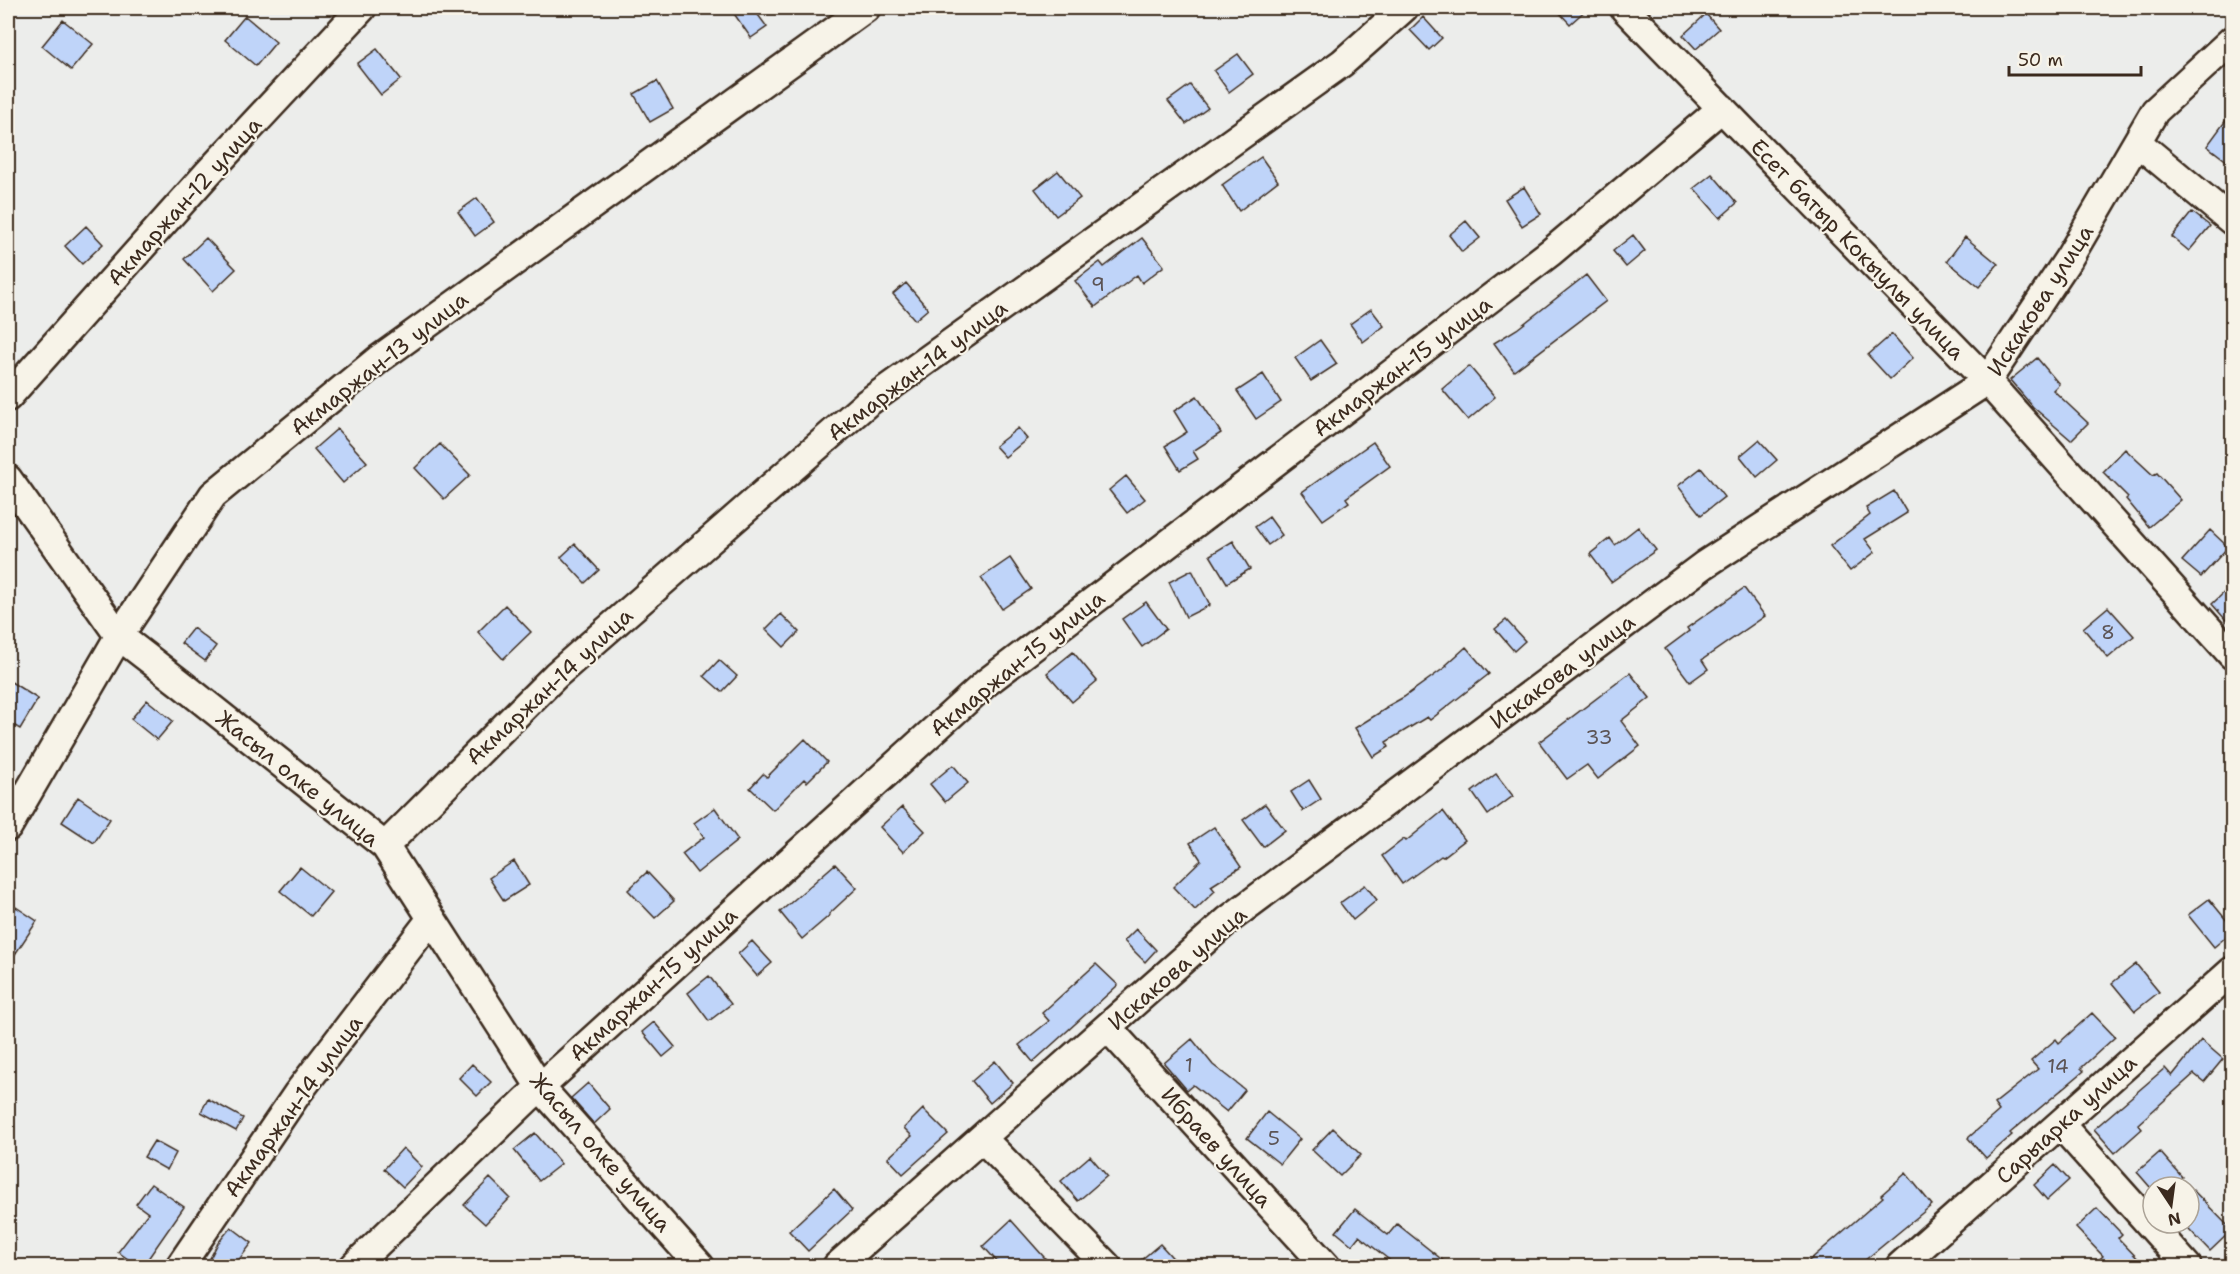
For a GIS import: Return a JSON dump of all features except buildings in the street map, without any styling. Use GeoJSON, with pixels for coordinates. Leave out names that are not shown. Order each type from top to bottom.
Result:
{"type":"FeatureCollection","features":[{"type":"Feature","properties":{"kind":"street","name":"Акмаржан-12 улица"},"geometry":{"type":"LineString","coordinates":[[8,398],[207,174],[363,8]]}},
{"type":"Feature","properties":{"kind":"street","name":"Акмаржан-13 улица"},"geometry":{"type":"LineString","coordinates":[[8,827],[119,636],[213,495],[379,359],[866,8]]}},
{"type":"Feature","properties":{"kind":"street","name":"Акмаржан-14 улица"},"geometry":{"type":"LineString","coordinates":[[385,846],[556,675],[867,403],[1342,63],[1404,8]]}},
{"type":"Feature","properties":{"kind":"street","name":"Есет батыр Кокыулы улица"},"geometry":{"type":"LineString","coordinates":[[1624,8],[1987,381],[2232,655]]}},
{"type":"Feature","properties":{"kind":"street","name":"Искакова улица"},"geometry":{"type":"LineString","coordinates":[[837,1266],[1228,920],[1695,572],[1987,381],[2069,258],[2155,111],[2232,40]]}},
{"type":"Feature","properties":{"kind":"street","name":"Акмаржан-15 улица"},"geometry":{"type":"LineString","coordinates":[[354,1266],[540,1087],[987,682],[1551,252],[1722,108]]}},
{"type":"Feature","properties":{"kind":"street"},"geometry":{"type":"LineString","coordinates":[[2137,142],[2232,221]]}},
{"type":"Feature","properties":{"kind":"street","name":"Жасыл олке улица"},"geometry":{"type":"LineString","coordinates":[[8,478],[119,636],[385,846],[540,1087],[700,1266]]}},
{"type":"Feature","properties":{"kind":"street","name":"Акмаржан-14 улица"},"geometry":{"type":"LineString","coordinates":[[180,1266],[297,1094],[432,919]]}},
{"type":"Feature","properties":{"kind":"street","name":"Сарыарка улица"},"geometry":{"type":"LineString","coordinates":[[1900,1266],[2232,971]]}},
{"type":"Feature","properties":{"kind":"street","name":"Ибраев улица"},"geometry":{"type":"LineString","coordinates":[[1108,1028],[1326,1266]]}},
{"type":"Feature","properties":{"kind":"street"},"geometry":{"type":"LineString","coordinates":[[2060,1124],[2187,1266]]}},
{"type":"Feature","properties":{"kind":"street"},"geometry":{"type":"LineString","coordinates":[[982,1140],[1107,1266]]}}]}
